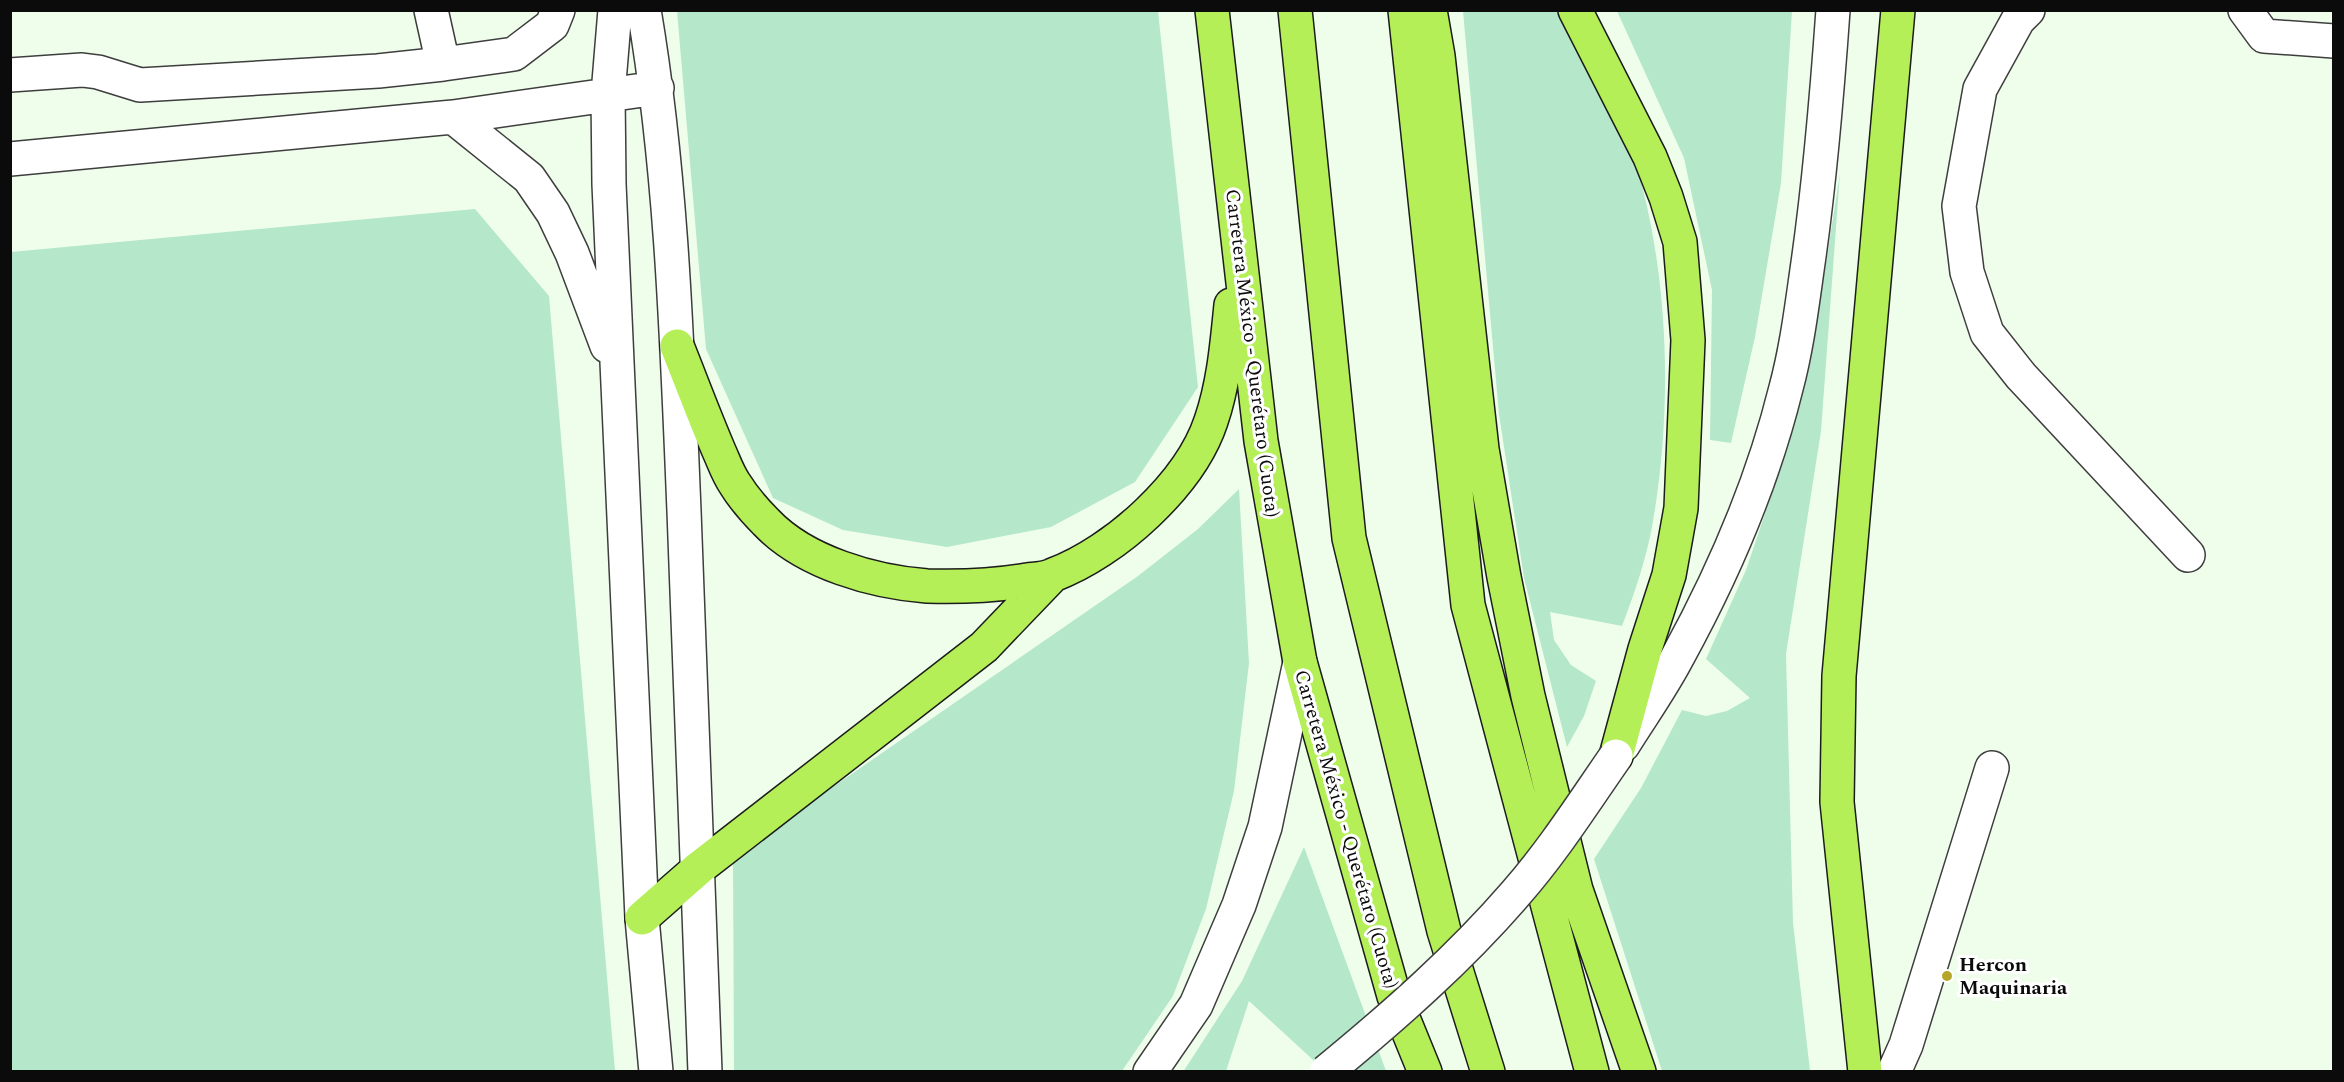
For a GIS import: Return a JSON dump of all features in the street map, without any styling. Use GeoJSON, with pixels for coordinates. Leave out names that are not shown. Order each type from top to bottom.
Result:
{"type":"FeatureCollection","features":[{"type":"Feature","properties":{"kind":"highway","name":"Carretera México - Querétaro (Cuota)"},"geometry":{"type":"LineString","coordinates":[[1212,10],[1261,441],[1300,662],[1394,996],[1425,1071]]}},
{"type":"Feature","properties":{"kind":"highway"},"geometry":{"type":"LineString","coordinates":[[1294,10],[1349,538],[1444,931],[1488,1071]]}},
{"type":"Feature","properties":{"kind":"highway"},"geometry":{"type":"LineString","coordinates":[[1405,10],[1468,605],[1592,1071]]}},
{"type":"Feature","properties":{"kind":"highway"},"geometry":{"type":"LineString","coordinates":[[1430,10],[1438,56],[1482,449],[1504,577],[1528,696],[1576,890],[1639,1071]]}},
{"type":"Feature","properties":{"kind":"highway"},"geometry":{"type":"LineString","coordinates":[[1575,10],[1650,157],[1666,197],[1680,242],[1688,340],[1681,508],[1669,575],[1645,649],[1616,756]]}},
{"type":"Feature","properties":{"kind":"highway"},"geometry":{"type":"LineString","coordinates":[[1865,1071],[1837,802],[1839,676],[1898,10]]}},
{"type":"Feature","properties":{"kind":"highway"},"geometry":{"type":"LineString","coordinates":[[677,346],[705,420],[734,483],[768,524],[806,552],[859,575],[910,585],[963,587],[1004,584],[1052,576],[1092,556],[1118,539],[1161,501],[1189,465],[1211,422],[1226,361],[1237,243]]}},
{"type":"Feature","properties":{"kind":"highway"},"geometry":{"type":"LineString","coordinates":[[642,918],[699,868],[984,647],[1052,576]]}},
{"type":"Feature","properties":{"kind":"street"},"geometry":{"type":"LineString","coordinates":[[431,10],[443,64]]}},
{"type":"Feature","properties":{"kind":"street"},"geometry":{"type":"LineString","coordinates":[[10,75],[82,70],[98,72],[140,85],[443,64],[514,54],[552,25],[558,10]]}},
{"type":"Feature","properties":{"kind":"street"},"geometry":{"type":"LineString","coordinates":[[615,10],[608,94],[609,184],[642,918],[656,1071]]}},
{"type":"Feature","properties":{"kind":"street"},"geometry":{"type":"LineString","coordinates":[[644,10],[657,88],[668,205],[677,346],[699,868],[705,1071]]}},
{"type":"Feature","properties":{"kind":"street"},"geometry":{"type":"LineString","coordinates":[[1326,1071],[1375,1032],[1445,969],[1517,892],[1578,812],[1616,756],[1677,658],[1719,576],[1772,440],[1798,334],[1827,98],[1833,10]]}},
{"type":"Feature","properties":{"kind":"street"},"geometry":{"type":"LineString","coordinates":[[2028,10],[2018,20],[1980,89],[1959,206],[1967,272],[1987,333],[2021,376],[2188,555]]}},
{"type":"Feature","properties":{"kind":"street"},"geometry":{"type":"LineString","coordinates":[[2245,10],[2264,36],[2334,41]]}},
{"type":"Feature","properties":{"kind":"street"},"geometry":{"type":"LineString","coordinates":[[10,159],[453,117],[657,88]]}},
{"type":"Feature","properties":{"kind":"street"},"geometry":{"type":"LineString","coordinates":[[453,117],[529,178],[553,213],[572,253],[617,373]]}},
{"type":"Feature","properties":{"kind":"street"},"geometry":{"type":"LineString","coordinates":[[1150,1071],[1196,1005],[1239,905],[1265,827],[1300,662]]}},
{"type":"Feature","properties":{"kind":"street"},"geometry":{"type":"LineString","coordinates":[[1894,1071],[1906,1045],[1992,768]]}},
{"type":"Feature","properties":{"kind":"green space"},"geometry":{"type":"Polygon","coordinates":[[[677,11],[1158,11],[1198,387],[1135,482],[1051,527],[947,547],[843,530],[773,498],[706,349],[677,11]]]}},
{"type":"Feature","properties":{"kind":"green space"},"geometry":{"type":"Polygon","coordinates":[[[1463,11],[1570,11],[1624,122],[1646,203],[1655,248],[1661,294],[1665,386],[1659,477],[1653,521],[1640,574],[1622,626],[1550,612],[1554,640],[1571,665],[1596,681],[1584,716],[1567,747],[1524,578],[1499,414],[1463,11]]]}},
{"type":"Feature","properties":{"kind":"green space"},"geometry":{"type":"Polygon","coordinates":[[[1617,11],[1792,11],[1781,183],[1755,337],[1731,443],[1710,440],[1712,290],[1684,158],[1617,11]]]}},
{"type":"Feature","properties":{"kind":"green space"},"geometry":{"type":"Polygon","coordinates":[[[1840,173],[1821,431],[1786,654],[1793,923],[1810,1071],[1662,1071],[1594,859],[1641,788],[1682,710],[1706,716],[1727,711],[1750,698],[1706,659],[1746,570],[1783,460],[1812,353],[1840,173]]]}},
{"type":"Feature","properties":{"kind":"green space"},"geometry":{"type":"Polygon","coordinates":[[[475,209],[549,296],[615,1071],[11,1071],[11,252],[475,209]]]}},
{"type":"Feature","properties":{"kind":"green space"},"geometry":{"type":"Polygon","coordinates":[[[1239,489],[1249,663],[1234,791],[1206,909],[1173,996],[1122,1071],[734,1071],[733,856],[1138,576],[1198,529],[1239,489]]]}},
{"type":"Feature","properties":{"kind":"green space"},"geometry":{"type":"Polygon","coordinates":[[[1304,847],[1386,1071],[1325,1071],[1249,1001],[1226,1071],[1183,1072],[1242,981],[1304,847]]]}},
{"type":"Feature","properties":{"kind":"place","name":"Hercon Maquinaria"},"geometry":{"type":"Point","coordinates":[1947,976]}}]}
